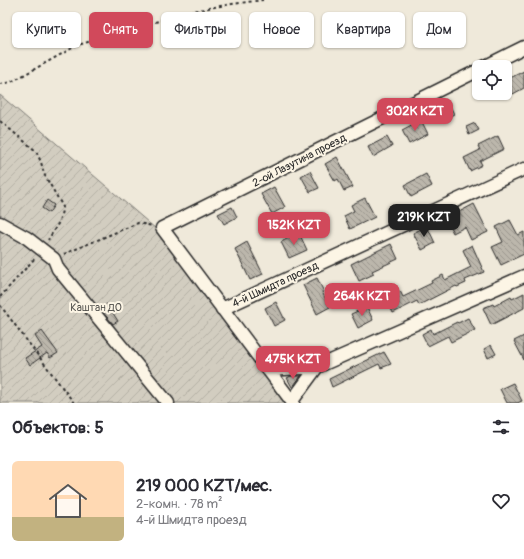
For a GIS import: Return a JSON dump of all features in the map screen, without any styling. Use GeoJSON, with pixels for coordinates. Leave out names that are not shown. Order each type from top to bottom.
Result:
{"type":"FeatureCollection","features":[{"type":"Feature","properties":{"kind":"street"},"geometry":{"type":"LineString","coordinates":[[498,60],[524,47]]}},
{"type":"Feature","properties":{"kind":"street","name":"2-ой Лазутина проезд"},"geometry":{"type":"LineString","coordinates":[[162,228],[472,73]]}},
{"type":"Feature","properties":{"kind":"street","name":"4-й Шмидта проезд"},"geometry":{"type":"LineString","coordinates":[[222,309],[524,169]]}},
{"type":"Feature","properties":{"kind":"street"},"geometry":{"type":"LineString","coordinates":[[0,223],[27,238],[54,258],[58,269],[168,403]]}},
{"type":"Feature","properties":{"kind":"street"},"geometry":{"type":"LineString","coordinates":[[162,228],[292,402],[317,366]]}},
{"type":"Feature","properties":{"kind":"street"},"geometry":{"type":"LineString","coordinates":[[268,370],[317,366],[524,276]]}},
{"type":"Feature","properties":{"kind":"path"},"geometry":{"type":"LineString","coordinates":[[0,84],[10,82],[78,45],[192,11],[263,0]]}},
{"type":"Feature","properties":{"kind":"path"},"geometry":{"type":"LineString","coordinates":[[0,121],[36,151],[44,174],[63,207],[59,222],[42,250],[0,297]]}},
{"type":"Feature","properties":{"kind":"path"},"geometry":{"type":"LineString","coordinates":[[54,258],[138,223],[162,228]]}},
{"type":"Feature","properties":{"kind":"path"},"geometry":{"type":"LineString","coordinates":[[0,304],[74,403]]}},
{"type":"Feature","properties":{"kind":"green space","name":"Каштан ДО"},"geometry":{"type":"Polygon","coordinates":[[[0,95],[156,229],[287,403],[0,403],[0,95]]]}},
{"type":"Feature","properties":{"kind":"building"},"geometry":{"type":"Polygon","coordinates":[[[524,71],[524,88],[513,94],[512,92],[512,77],[524,71]]]}},
{"type":"Feature","properties":{"kind":"building"},"geometry":{"type":"Polygon","coordinates":[[[449,104],[454,114],[443,120],[438,111],[449,104]]]}},
{"type":"Feature","properties":{"kind":"building"},"geometry":{"type":"Polygon","coordinates":[[[421,120],[428,134],[409,144],[402,130],[421,120]]]}},
{"type":"Feature","properties":{"kind":"building"},"geometry":{"type":"Polygon","coordinates":[[[475,123],[479,130],[469,135],[466,127],[475,123]]]}},
{"type":"Feature","properties":{"kind":"building"},"geometry":{"type":"Polygon","coordinates":[[[498,136],[504,149],[480,161],[482,165],[470,171],[464,158],[480,150],[478,146],[498,136]]]}},
{"type":"Feature","properties":{"kind":"building"},"geometry":{"type":"Polygon","coordinates":[[[387,137],[392,146],[373,157],[368,147],[387,137]]]}},
{"type":"Feature","properties":{"kind":"building"},"geometry":{"type":"Polygon","coordinates":[[[337,157],[353,187],[344,191],[338,179],[335,181],[325,164],[337,157]]]}},
{"type":"Feature","properties":{"kind":"building"},"geometry":{"type":"Polygon","coordinates":[[[310,171],[319,188],[310,192],[301,176],[310,171]]]}},
{"type":"Feature","properties":{"kind":"building"},"geometry":{"type":"Polygon","coordinates":[[[426,174],[432,186],[411,197],[405,185],[426,174]]]}},
{"type":"Feature","properties":{"kind":"building"},"geometry":{"type":"Polygon","coordinates":[[[274,187],[285,207],[272,214],[261,194],[274,187]]]}},
{"type":"Feature","properties":{"kind":"building"},"geometry":{"type":"Polygon","coordinates":[[[365,198],[375,217],[350,229],[344,216],[354,211],[351,205],[365,198]]]}},
{"type":"Feature","properties":{"kind":"building"},"geometry":{"type":"Polygon","coordinates":[[[47,200],[54,205],[49,213],[42,208],[47,200]]]}},
{"type":"Feature","properties":{"kind":"building"},"geometry":{"type":"Polygon","coordinates":[[[474,204],[488,232],[471,240],[465,227],[453,233],[446,219],[474,204]]]}},
{"type":"Feature","properties":{"kind":"building"},"geometry":{"type":"Polygon","coordinates":[[[232,207],[237,217],[224,224],[218,214],[232,207]]]}},
{"type":"Feature","properties":{"kind":"building"},"geometry":{"type":"Polygon","coordinates":[[[510,220],[518,235],[524,232],[524,254],[501,265],[492,247],[503,242],[496,227],[510,220]]]}},
{"type":"Feature","properties":{"kind":"building"},"geometry":{"type":"Polygon","coordinates":[[[427,226],[435,243],[422,250],[413,233],[427,226]]]}},
{"type":"Feature","properties":{"kind":"building"},"geometry":{"type":"Polygon","coordinates":[[[299,233],[307,250],[289,258],[281,242],[299,233]]]}},
{"type":"Feature","properties":{"kind":"building"},"geometry":{"type":"Polygon","coordinates":[[[247,242],[263,274],[250,280],[235,249],[247,242]]]}},
{"type":"Feature","properties":{"kind":"building"},"geometry":{"type":"Polygon","coordinates":[[[391,244],[398,259],[372,271],[374,274],[359,281],[351,264],[391,244]]]}},
{"type":"Feature","properties":{"kind":"building"},"geometry":{"type":"Polygon","coordinates":[[[472,245],[484,272],[465,280],[466,283],[457,287],[456,286],[419,305],[417,301],[393,313],[386,298],[400,291],[403,297],[432,283],[431,281],[443,275],[445,280],[471,267],[463,250],[472,245]]]}},
{"type":"Feature","properties":{"kind":"building"},"geometry":{"type":"Polygon","coordinates":[[[317,278],[330,307],[317,314],[303,285],[317,278]]]}},
{"type":"Feature","properties":{"kind":"building"},"geometry":{"type":"Polygon","coordinates":[[[524,293],[524,308],[491,325],[483,308],[493,304],[494,306],[511,297],[512,299],[524,293]]]}},
{"type":"Feature","properties":{"kind":"building"},"geometry":{"type":"Polygon","coordinates":[[[276,302],[285,320],[274,326],[265,308],[276,302]]]}},
{"type":"Feature","properties":{"kind":"building"},"geometry":{"type":"Polygon","coordinates":[[[107,304],[118,321],[113,324],[100,309],[107,304]]]}},
{"type":"Feature","properties":{"kind":"building"},"geometry":{"type":"Polygon","coordinates":[[[367,307],[373,320],[358,328],[351,314],[367,307]]]}},
{"type":"Feature","properties":{"kind":"building"},"geometry":{"type":"Polygon","coordinates":[[[468,318],[475,330],[451,342],[448,336],[428,346],[422,334],[431,329],[433,334],[468,318]]]}},
{"type":"Feature","properties":{"kind":"building"},"geometry":{"type":"Polygon","coordinates":[[[42,331],[58,353],[50,358],[47,353],[30,365],[25,358],[42,347],[35,336],[42,331]]]}},
{"type":"Feature","properties":{"kind":"building"},"geometry":{"type":"Polygon","coordinates":[[[524,336],[524,360],[514,341],[524,336]]]}},
{"type":"Feature","properties":{"kind":"building"},"geometry":{"type":"Polygon","coordinates":[[[491,345],[496,354],[488,358],[484,349],[491,345]]]}},
{"type":"Feature","properties":{"kind":"building"},"geometry":{"type":"Polygon","coordinates":[[[384,352],[391,364],[381,368],[379,364],[332,387],[329,379],[384,352]]]}},
{"type":"Feature","properties":{"kind":"building"},"geometry":{"type":"Polygon","coordinates":[[[291,376],[301,376],[292,387],[287,378],[291,376]]]}},
{"type":"Feature","properties":{"kind":"building"},"geometry":{"type":"Polygon","coordinates":[[[513,383],[522,401],[517,403],[507,403],[500,389],[513,383]]]}}]}
